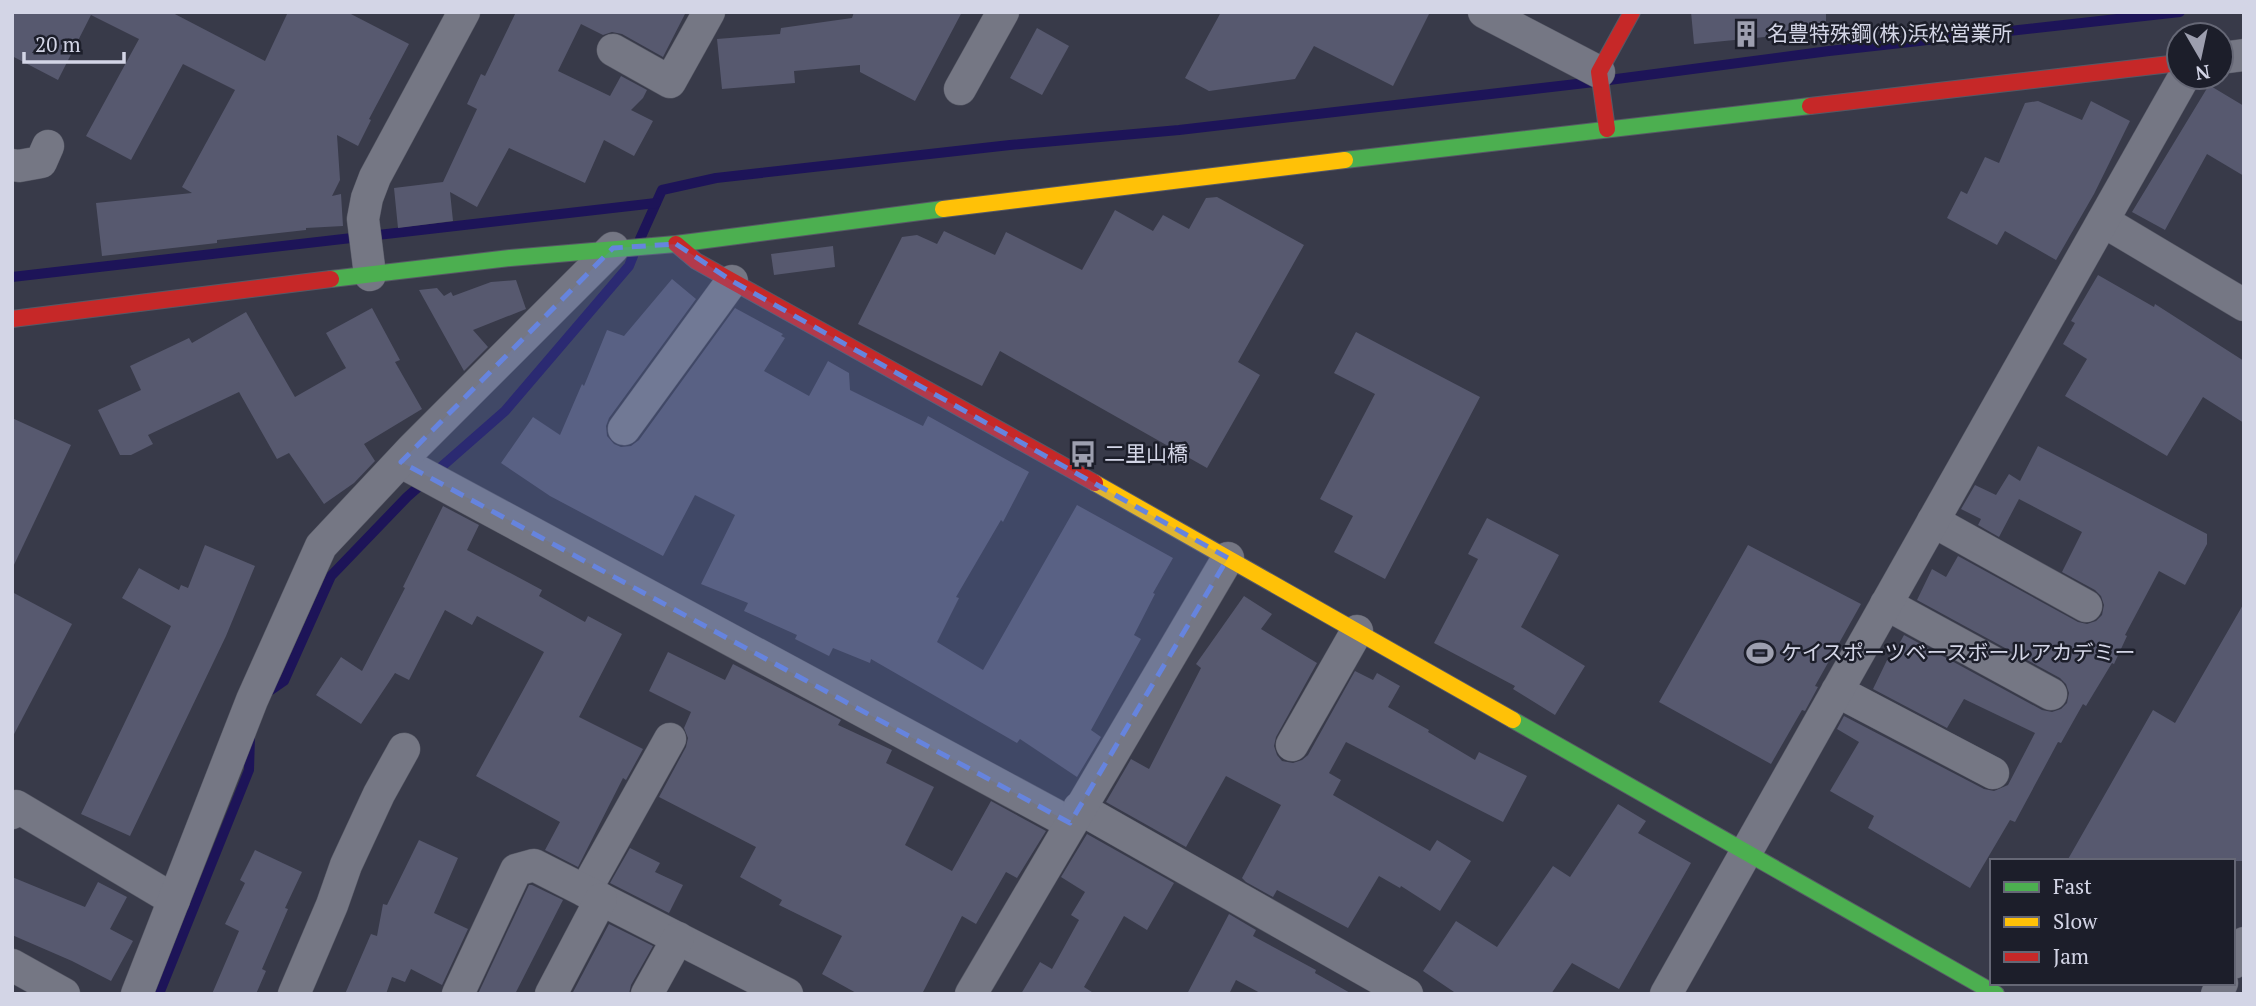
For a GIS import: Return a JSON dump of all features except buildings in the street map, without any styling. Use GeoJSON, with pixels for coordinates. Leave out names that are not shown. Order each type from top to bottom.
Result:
{"type":"FeatureCollection","features":[{"type":"Feature","properties":{"kind":"street"},"geometry":{"type":"LineString","coordinates":[[369,266],[363,219],[367,198],[375,177],[464,12]]}},
{"type":"Feature","properties":{"kind":"street"},"geometry":{"type":"LineString","coordinates":[[614,50],[670,82],[709,12]]}},
{"type":"Feature","properties":{"kind":"street"},"geometry":{"type":"LineString","coordinates":[[960,89],[1003,12]]}},
{"type":"Feature","properties":{"kind":"street"},"geometry":{"type":"LineString","coordinates":[[1484,12],[1600,72]]}},
{"type":"Feature","properties":{"kind":"street"},"geometry":{"type":"LineString","coordinates":[[1607,129],[1600,72],[1632,12]]}},
{"type":"Feature","properties":{"kind":"street"},"geometry":{"type":"LineString","coordinates":[[12,319],[369,266],[676,244],[1134,185],[2165,65]]}},
{"type":"Feature","properties":{"kind":"street"},"geometry":{"type":"LineString","coordinates":[[1666,994],[2176,91]]}},
{"type":"Feature","properties":{"kind":"street"},"geometry":{"type":"LineString","coordinates":[[12,165],[41,162],[48,146]]}},
{"type":"Feature","properties":{"kind":"street"},"geometry":{"type":"LineString","coordinates":[[2103,221],[2244,305]]}},
{"type":"Feature","properties":{"kind":"street"},"geometry":{"type":"LineString","coordinates":[[676,244],[696,261],[1228,558],[1996,994]]}},
{"type":"Feature","properties":{"kind":"street"},"geometry":{"type":"LineString","coordinates":[[137,994],[252,700],[321,546],[612,248]]}},
{"type":"Feature","properties":{"kind":"street"},"geometry":{"type":"LineString","coordinates":[[624,429],[732,281]]}},
{"type":"Feature","properties":{"kind":"street"},"geometry":{"type":"LineString","coordinates":[[401,462],[1075,816],[1407,994]]}},
{"type":"Feature","properties":{"kind":"street"},"geometry":{"type":"LineString","coordinates":[[1933,521],[2086,606]]}},
{"type":"Feature","properties":{"kind":"street"},"geometry":{"type":"LineString","coordinates":[[971,994],[1228,558]]}},
{"type":"Feature","properties":{"kind":"street"},"geometry":{"type":"LineString","coordinates":[[1886,604],[2051,694]]}},
{"type":"Feature","properties":{"kind":"street"},"geometry":{"type":"LineString","coordinates":[[1292,745],[1357,631]]}},
{"type":"Feature","properties":{"kind":"street"},"geometry":{"type":"LineString","coordinates":[[1837,691],[1993,773]]}},
{"type":"Feature","properties":{"kind":"street"},"geometry":{"type":"LineString","coordinates":[[551,994],[593,895],[670,739]]}},
{"type":"Feature","properties":{"kind":"street"},"geometry":{"type":"LineString","coordinates":[[294,994],[346,865],[404,749]]}},
{"type":"Feature","properties":{"kind":"street"},"geometry":{"type":"LineString","coordinates":[[12,813],[16,806],[174,900]]}},
{"type":"Feature","properties":{"kind":"street"},"geometry":{"type":"LineString","coordinates":[[458,994],[516,870],[534,865],[787,994]]}},
{"type":"Feature","properties":{"kind":"street"},"geometry":{"type":"LineString","coordinates":[[647,994],[678,938]]}},
{"type":"Feature","properties":{"kind":"street"},"geometry":{"type":"LineString","coordinates":[[2235,959],[2244,943]]}},
{"type":"Feature","properties":{"kind":"street"},"geometry":{"type":"LineString","coordinates":[[12,965],[64,994]]}},
{"type":"Feature","properties":{"kind":"highlighted area"},"geometry":{"type":"Polygon","coordinates":[[[676,244],[732,281],[1228,558],[1070,823],[401,462],[613,248],[676,244]]]}},
{"type":"Feature","properties":{"kind":"waterway"},"geometry":{"type":"LineString","coordinates":[[1609,80],[1829,51],[2180,12]]}},
{"type":"Feature","properties":{"kind":"waterway"},"geometry":{"type":"LineString","coordinates":[[640,239],[662,190],[716,178],[1010,145],[1179,130],[1594,82]]}},
{"type":"Feature","properties":{"kind":"waterway"},"geometry":{"type":"LineString","coordinates":[[12,277],[656,203]]}},
{"type":"Feature","properties":{"kind":"waterway"},"geometry":{"type":"LineString","coordinates":[[266,696],[284,681],[331,576],[407,497],[505,411],[629,266],[633,256]]}},
{"type":"Feature","properties":{"kind":"waterway"},"geometry":{"type":"LineString","coordinates":[[159,994],[249,770],[250,735]]}},
{"type":"Feature","properties":{"kind":"traffic: fast"},"geometry":{"type":"LineString","coordinates":[[1345,160],[1810,106]]}},
{"type":"Feature","properties":{"kind":"traffic: fast"},"geometry":{"type":"LineString","coordinates":[[331,279],[510,258],[676,244],[943,209]]}},
{"type":"Feature","properties":{"kind":"traffic: fast"},"geometry":{"type":"LineString","coordinates":[[1513,720],[1996,994]]}},
{"type":"Feature","properties":{"kind":"traffic: slow"},"geometry":{"type":"LineString","coordinates":[[943,209],[1345,160]]}},
{"type":"Feature","properties":{"kind":"traffic: slow"},"geometry":{"type":"LineString","coordinates":[[1095,483],[1513,720]]}},
{"type":"Feature","properties":{"kind":"traffic: jam"},"geometry":{"type":"LineString","coordinates":[[1607,129],[1599,72],[1632,12]]}},
{"type":"Feature","properties":{"kind":"traffic: jam"},"geometry":{"type":"LineString","coordinates":[[1810,106],[2165,65]]}},
{"type":"Feature","properties":{"kind":"traffic: jam"},"geometry":{"type":"LineString","coordinates":[[676,244],[696,261],[1095,483]]}},
{"type":"Feature","properties":{"kind":"traffic: jam"},"geometry":{"type":"LineString","coordinates":[[12,319],[331,279]]}},
{"type":"Feature","properties":{"kind":"place","name":"名豊特殊鋼(株)浜松営業所"},"geometry":{"type":"Point","coordinates":[1746,34]}},
{"type":"Feature","properties":{"kind":"place","name":"二里山橋"},"geometry":{"type":"Point","coordinates":[1083,454]}},
{"type":"Feature","properties":{"kind":"place","name":"ケイスポーツベースボールアカデミー"},"geometry":{"type":"Point","coordinates":[1760,653]}}]}
